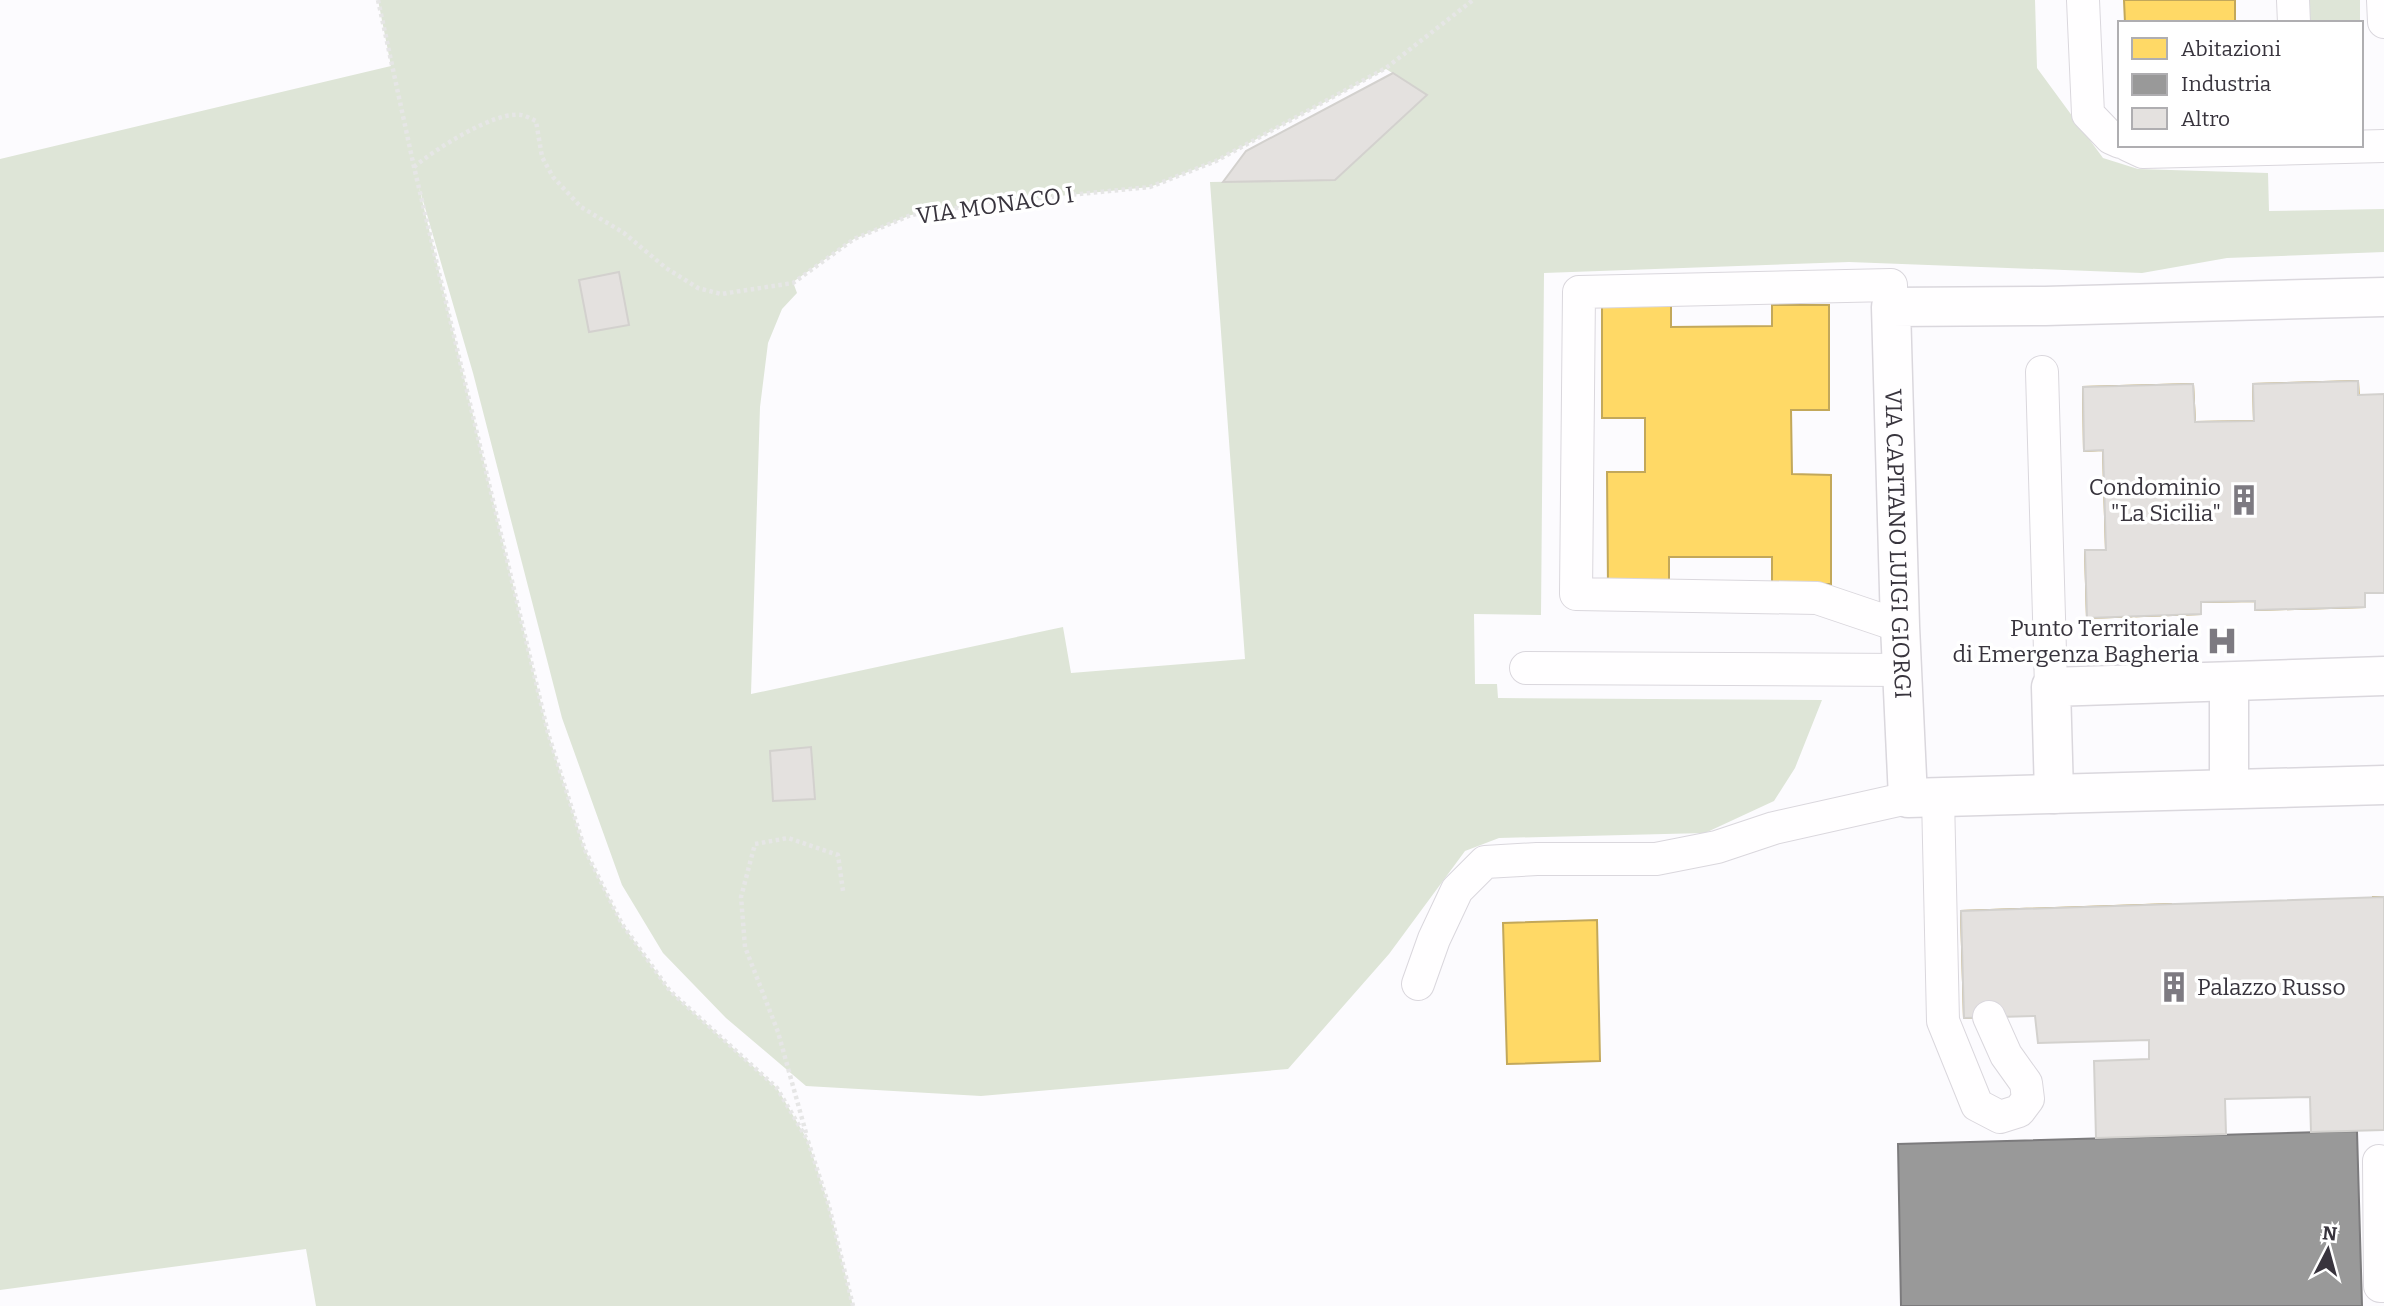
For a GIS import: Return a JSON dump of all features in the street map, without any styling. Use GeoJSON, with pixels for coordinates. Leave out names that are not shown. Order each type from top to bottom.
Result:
{"type":"FeatureCollection","features":[{"type":"Feature","properties":{"kind":"street"},"geometry":{"type":"LineString","coordinates":[[1891,307],[2045,306],[2384,297]]}},
{"type":"Feature","properties":{"kind":"street","name":"VIA CAPITANO LUIGI GIORGI"},"geometry":{"type":"LineString","coordinates":[[1891,307],[1902,670],[1923,798]]}},
{"type":"Feature","properties":{"kind":"street"},"geometry":{"type":"LineString","coordinates":[[2054,794],[2051,687],[2384,676]]}},
{"type":"Feature","properties":{"kind":"street"},"geometry":{"type":"LineString","coordinates":[[2229,682],[2229,789]]}},
{"type":"Feature","properties":{"kind":"street"},"geometry":{"type":"LineString","coordinates":[[1923,798],[2384,785]]}},
{"type":"Feature","properties":{"kind":"lane"},"geometry":{"type":"LineString","coordinates":[[2083,0],[2088,114],[2111,138],[2118,141]]}},
{"type":"Feature","properties":{"kind":"lane"},"geometry":{"type":"LineString","coordinates":[[2293,0],[2294,21]]}},
{"type":"Feature","properties":{"kind":"lane"},"geometry":{"type":"LineString","coordinates":[[2383,0],[2384,22]]}},
{"type":"Feature","properties":{"kind":"lane"},"geometry":{"type":"LineString","coordinates":[[2363,146],[2384,146]]}},
{"type":"Feature","properties":{"kind":"lane"},"geometry":{"type":"LineString","coordinates":[[2132,147],[2143,152],[2298,147]]}},
{"type":"Feature","properties":{"kind":"lane"},"geometry":{"type":"LineString","coordinates":[[1891,307],[1891,285],[1579,292],[1576,594],[1817,598],[1900,626]]}},
{"type":"Feature","properties":{"kind":"lane"},"geometry":{"type":"LineString","coordinates":[[2042,372],[2051,687]]}},
{"type":"Feature","properties":{"kind":"lane"},"geometry":{"type":"LineString","coordinates":[[1526,668],[1902,670]]}},
{"type":"Feature","properties":{"kind":"lane"},"geometry":{"type":"LineString","coordinates":[[1418,984],[1434,939],[1457,890],[1485,862],[1656,859],[1717,848],[1774,828],[1923,798],[1943,1021],[1977,1105],[2000,1117],[2019,1111],[2028,1099],[2026,1083],[2006,1055],[1989,1017]]}},
{"type":"Feature","properties":{"kind":"lane"},"geometry":{"type":"LineString","coordinates":[[2379,1161],[2380,1286],[2384,1286]]}},
{"type":"Feature","properties":{"kind":"path"},"geometry":{"type":"LineString","coordinates":[[378,0],[414,167],[548,733],[585,850],[622,924],[670,991],[777,1088],[808,1141]]}},
{"type":"Feature","properties":{"kind":"path","name":"VIA MONACO I"},"geometry":{"type":"LineString","coordinates":[[414,167],[433,150],[489,121],[520,114],[536,121],[542,157],[553,177],[581,206],[624,233],[666,268],[698,288],[721,295],[793,283],[854,239],[911,215],[989,202],[1150,187],[1216,161],[1386,68],[1473,0]]}},
{"type":"Feature","properties":{"kind":"path"},"geometry":{"type":"LineString","coordinates":[[843,891],[838,855],[788,838],[755,844],[741,897],[745,947],[778,1032],[829,1206],[853,1306]]}},
{"type":"Feature","properties":{"kind":"shaded area"},"geometry":{"type":"Polygon","coordinates":[[[378,0],[2035,0],[2037,68],[2103,158],[2138,169],[2268,173],[2269,211],[2384,209],[2384,252],[2227,258],[2142,273],[1849,262],[1544,273],[1541,615],[1474,614],[1475,684],[1497,684],[1498,698],[1822,700],[1795,768],[1774,801],[1705,833],[1499,838],[1465,851],[1389,954],[1288,1069],[981,1096],[806,1086],[726,1018],[663,953],[622,885],[562,718],[473,373],[419,187],[548,733],[585,850],[622,924],[670,991],[777,1088],[808,1141],[829,1206],[853,1306],[316,1306],[306,1249],[0,1290],[0,159],[391,66],[378,0]],[[1386,69],[1216,161],[1150,187],[989,203],[911,215],[854,239],[793,282],[797,293],[782,309],[768,343],[760,407],[751,694],[1063,627],[1071,673],[1245,659],[1210,182],[1335,180],[1427,95],[1386,69]]]}},
{"type":"Feature","properties":{"kind":"shaded area"},"geometry":{"type":"Polygon","coordinates":[[[2307,0],[2360,0],[2360,21],[2307,21],[2307,0]]]}},
{"type":"Feature","properties":{"kind":"building: Abitazioni"},"geometry":{"type":"Polygon","coordinates":[[[2124,0],[2235,0],[2235,21],[2125,21],[2124,0]]]}},
{"type":"Feature","properties":{"kind":"building: Abitazioni"},"geometry":{"type":"Polygon","coordinates":[[[1602,300],[1671,300],[1671,327],[1772,326],[1772,305],[1829,305],[1829,410],[1791,410],[1792,474],[1831,475],[1831,584],[1772,584],[1772,557],[1669,557],[1669,587],[1608,587],[1607,472],[1645,472],[1645,418],[1602,418],[1602,300]]]}},
{"type":"Feature","properties":{"kind":"building: Abitazioni","name":"Condominio \"La Sicilia\""},"geometry":{"type":"Polygon","coordinates":[[[2358,381],[2361,440],[2339,439],[2342,544],[2365,545],[2365,607],[2255,610],[2255,601],[2201,602],[2201,614],[2087,618],[2085,550],[2106,550],[2103,450],[2084,451],[2083,387],[2193,384],[2195,422],[2254,421],[2253,384],[2358,381]]]}},
{"type":"Feature","properties":{"kind":"building: Abitazioni","name":"Palazzo Russo"},"geometry":{"type":"Polygon","coordinates":[[[2373,897],[2384,897],[2384,1055],[2182,1060],[2180,1007],[1964,1018],[1961,911],[2171,904],[2173,967],[2375,961],[2373,897]]]}},
{"type":"Feature","properties":{"kind":"building: Abitazioni"},"geometry":{"type":"Polygon","coordinates":[[[1597,920],[1600,1061],[1507,1064],[1503,923],[1597,920]]]}},
{"type":"Feature","properties":{"kind":"building: Industria"},"geometry":{"type":"Polygon","coordinates":[[[2357,1131],[2362,1306],[1901,1306],[1898,1144],[2357,1131]]]}},
{"type":"Feature","properties":{"kind":"building: Altro"},"geometry":{"type":"Polygon","coordinates":[[[1393,73],[1427,95],[1335,180],[1223,182],[1246,151],[1393,73]]]}},
{"type":"Feature","properties":{"kind":"building: Altro"},"geometry":{"type":"Polygon","coordinates":[[[619,272],[629,325],[589,332],[579,280],[619,272]]]}},
{"type":"Feature","properties":{"kind":"building: Altro","name":"Condominio \"La Sicilia\""},"geometry":{"type":"Polygon","coordinates":[[[2358,381],[2358,395],[2384,394],[2384,593],[2365,593],[2365,607],[2255,610],[2255,601],[2201,602],[2201,614],[2087,618],[2085,550],[2106,550],[2103,450],[2084,451],[2083,387],[2193,384],[2195,422],[2254,421],[2253,384],[2358,381]]]}},
{"type":"Feature","properties":{"kind":"building: Altro"},"geometry":{"type":"Polygon","coordinates":[[[811,747],[815,799],[773,801],[770,751],[811,747]]]}},
{"type":"Feature","properties":{"kind":"building: Altro"},"geometry":{"type":"Polygon","coordinates":[[[2384,897],[2384,1130],[2311,1132],[2310,1097],[2225,1099],[2226,1134],[2096,1138],[2094,1061],[2149,1059],[2149,1040],[2038,1043],[2035,1016],[1964,1018],[1961,911],[2384,897]]]}},
{"type":"Feature","properties":{"kind":"place","name":"Condominio \"La Sicilia\""},"geometry":{"type":"Point","coordinates":[2244,500]}},
{"type":"Feature","properties":{"kind":"place","name":"Punto Territoriale di Emergenza Bagheria"},"geometry":{"type":"Point","coordinates":[2222,641]}},
{"type":"Feature","properties":{"kind":"place","name":"Palazzo Russo"},"geometry":{"type":"Point","coordinates":[2174,987]}}]}
